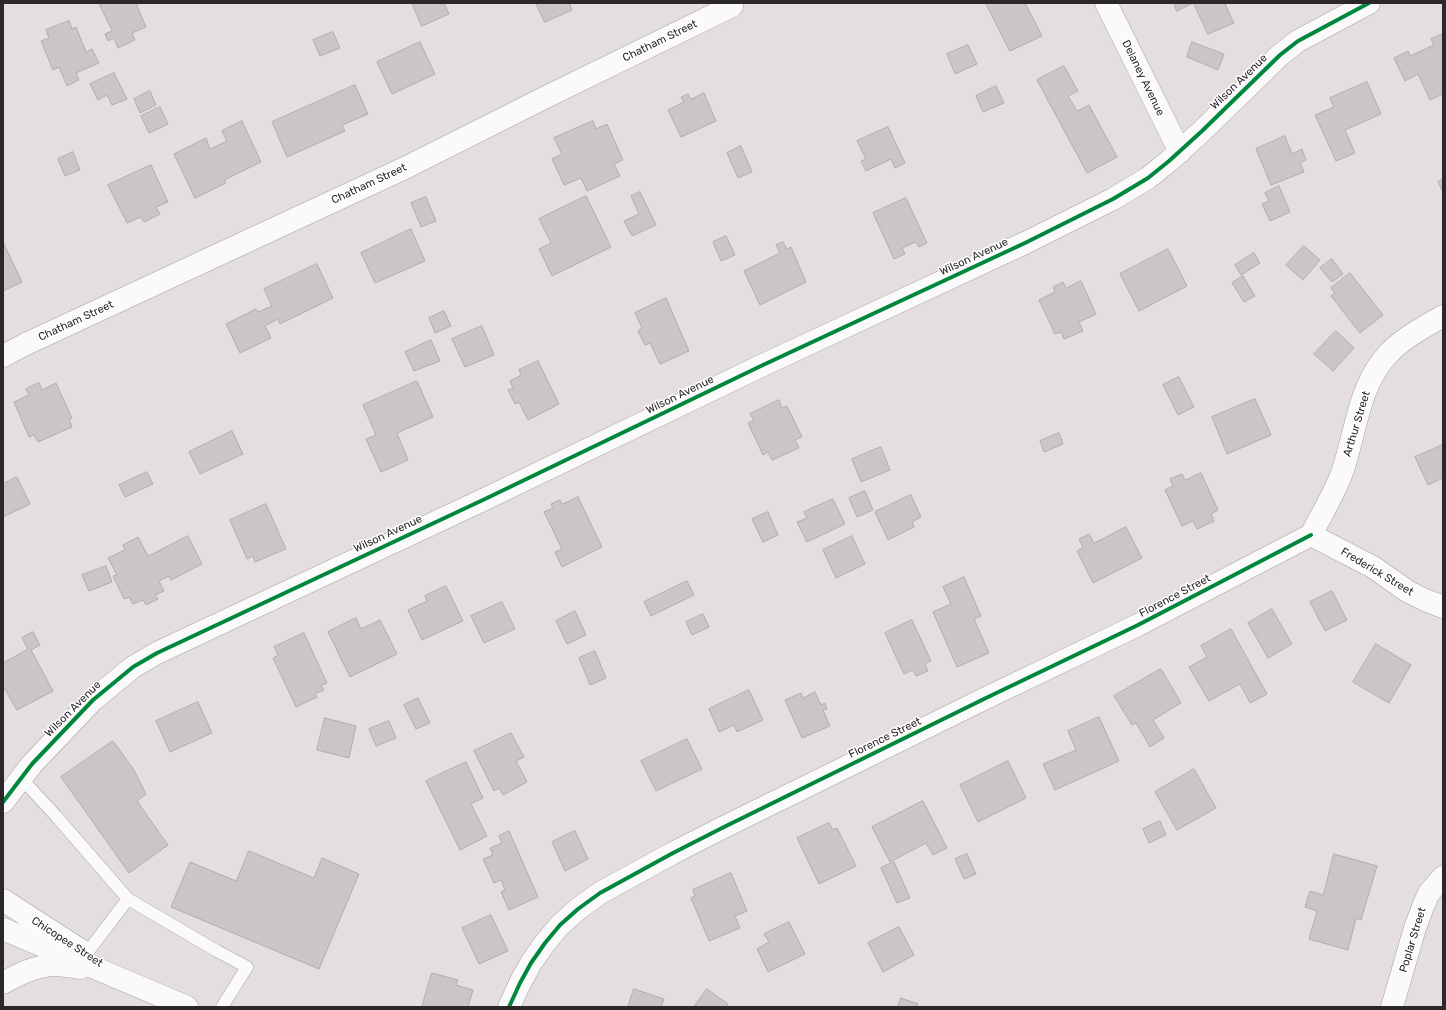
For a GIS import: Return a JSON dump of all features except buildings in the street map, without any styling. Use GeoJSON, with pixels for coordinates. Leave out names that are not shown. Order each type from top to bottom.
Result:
{"type":"FeatureCollection","features":[{"type":"Feature","properties":{"kind":"street","name":"Delaney Avenue"},"geometry":{"type":"LineString","coordinates":[[1106,3],[1180,152]]}},
{"type":"Feature","properties":{"kind":"street","name":"Wilson Avenue"},"geometry":{"type":"LineString","coordinates":[[3,802],[37,759],[93,700],[119,677],[157,653],[485,499],[763,365],[1069,222],[1142,181],[1180,152],[1247,89],[1280,55],[1309,35],[1369,3]]}},
{"type":"Feature","properties":{"kind":"street","name":"Chatham Street"},"geometry":{"type":"LineString","coordinates":[[3,356],[407,167],[732,4]]}},
{"type":"Feature","properties":{"kind":"street","name":"Arthur Street"},"geometry":{"type":"LineString","coordinates":[[1311,535],[1339,482],[1366,390],[1379,366],[1399,344],[1443,316]]}},
{"type":"Feature","properties":{"kind":"street","name":"Frederick Street"},"geometry":{"type":"LineString","coordinates":[[1311,535],[1373,567],[1407,591],[1443,607]]}},
{"type":"Feature","properties":{"kind":"street","name":"Florence Street"},"geometry":{"type":"LineString","coordinates":[[509,1007],[531,963],[545,943],[560,925],[578,909],[600,893],[680,849],[986,698],[1138,625],[1311,535]]}},
{"type":"Feature","properties":{"kind":"street","name":"Poplar Street"},"geometry":{"type":"LineString","coordinates":[[1392,1007],[1415,928],[1424,904],[1430,893],[1443,877]]}},
{"type":"Feature","properties":{"kind":"street","name":"Chicopee Street"},"geometry":{"type":"LineString","coordinates":[[3,900],[132,983]]}},
{"type":"Feature","properties":{"kind":"street","name":"Chicopee Street"},"geometry":{"type":"LineString","coordinates":[[3,929],[187,1007]]}},
{"type":"Feature","properties":{"kind":"street"},"geometry":{"type":"LineString","coordinates":[[3,983],[18,974],[55,965],[88,970],[132,983]]}},
{"type":"Feature","properties":{"kind":"lane"},"geometry":{"type":"LineString","coordinates":[[21,778],[71,832],[128,899],[247,967],[222,1007]]}},
{"type":"Feature","properties":{"kind":"lane"},"geometry":{"type":"LineString","coordinates":[[86,954],[128,899]]}},
{"type":"Feature","properties":{"kind":"cycle path"},"geometry":{"type":"LineString","coordinates":[[3,802],[32,764],[93,700],[133,667],[157,653],[485,499],[763,365],[1025,243],[1113,199],[1148,178],[1169,161],[1280,55],[1298,41],[1369,3]]}},
{"type":"Feature","properties":{"kind":"cycle path"},"geometry":{"type":"LineString","coordinates":[[509,1007],[531,963],[545,943],[560,925],[578,909],[600,893],[724,827],[1138,625],[1311,535]]}}]}
